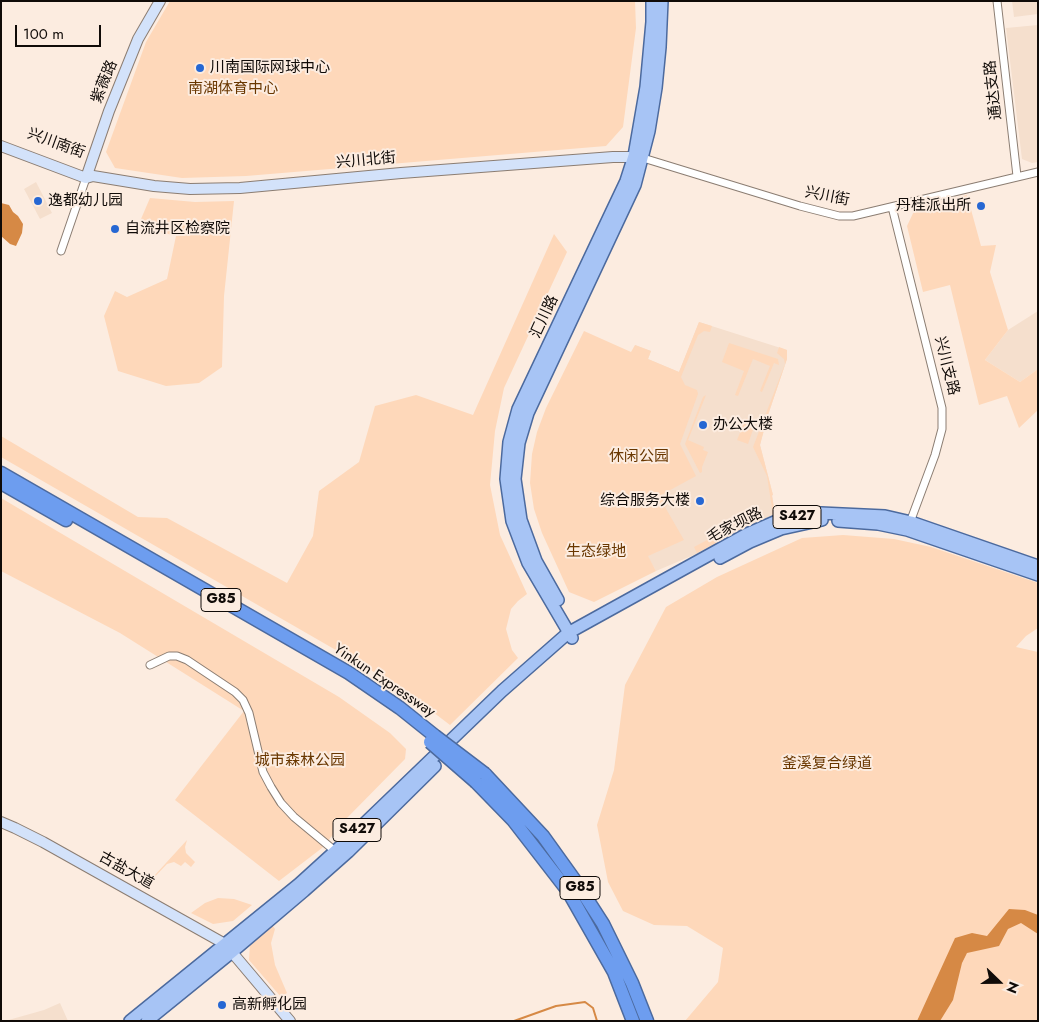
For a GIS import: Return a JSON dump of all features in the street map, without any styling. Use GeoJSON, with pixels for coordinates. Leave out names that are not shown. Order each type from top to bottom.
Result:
{"type":"FeatureCollection","features":[{"type":"Feature","properties":{"kind":"highway","name":"Yinkun Expressway"},"geometry":{"type":"LineString","coordinates":[[1,473],[349,673],[400,708],[433,739]]}},
{"type":"Feature","properties":{"kind":"highway","name":"Yinkun Expressway"},"geometry":{"type":"LineString","coordinates":[[1,483],[327,670],[404,718],[481,778],[543,836],[576,882],[603,924],[632,983],[647,1021]]}},
{"type":"Feature","properties":{"kind":"highway","name":"Yinkun Expressway"},"geometry":{"type":"LineString","coordinates":[[481,778],[568,891],[614,972],[633,1021]]}},
{"type":"Feature","properties":{"kind":"main road","name":"汇川路"},"geometry":{"type":"LineString","coordinates":[[573,634],[536,561],[521,520],[515,479],[519,443],[528,413],[635,185],[646,87],[652,1]]}},
{"type":"Feature","properties":{"kind":"main road","name":"汇川路"},"geometry":{"type":"LineString","coordinates":[[639,157],[656,88],[662,1]]}},
{"type":"Feature","properties":{"kind":"main road","name":"毛家坝路"},"geometry":{"type":"LineString","coordinates":[[573,634],[747,534],[779,520],[821,513],[885,516],[1038,575]]}},
{"type":"Feature","properties":{"kind":"main road","name":"毛家坝路"},"geometry":{"type":"LineString","coordinates":[[909,526],[1038,566]]}},
{"type":"Feature","properties":{"kind":"main road","name":"S427"},"geometry":{"type":"LineString","coordinates":[[147,1021],[335,851],[502,691],[573,634]]}},
{"type":"Feature","properties":{"kind":"main road","name":"S427"},"geometry":{"type":"LineString","coordinates":[[130,1021],[304,891],[348,852],[491,711],[573,634]]}},
{"type":"Feature","properties":{"kind":"street","name":"紫薇路"},"geometry":{"type":"LineString","coordinates":[[89,175],[109,111],[138,39],[160,1]]}},
{"type":"Feature","properties":{"kind":"street","name":"通达支路"},"geometry":{"type":"LineString","coordinates":[[998,1],[1017,176]]}},
{"type":"Feature","properties":{"kind":"street","name":"兴川南街"},"geometry":{"type":"LineString","coordinates":[[1,140],[89,175]]}},
{"type":"Feature","properties":{"kind":"street","name":"兴川南街"},"geometry":{"type":"LineString","coordinates":[[1,146],[89,175]]}},
{"type":"Feature","properties":{"kind":"street","name":"兴川北街"},"geometry":{"type":"LineString","coordinates":[[89,175],[154,186],[190,189],[240,188],[411,172],[639,157]]}},
{"type":"Feature","properties":{"kind":"street","name":"兴川街"},"geometry":{"type":"LineString","coordinates":[[639,157],[839,216],[853,216],[1038,172]]}},
{"type":"Feature","properties":{"kind":"street"},"geometry":{"type":"LineString","coordinates":[[61,251],[89,175]]}},
{"type":"Feature","properties":{"kind":"street","name":"兴川支路"},"geometry":{"type":"LineString","coordinates":[[892,207],[942,408],[942,430],[935,455],[909,526]]}},
{"type":"Feature","properties":{"kind":"street"},"geometry":{"type":"LineString","coordinates":[[150,665],[168,656],[177,656],[187,660],[243,700],[249,713],[263,772],[276,795],[294,816],[335,851]]}},
{"type":"Feature","properties":{"kind":"street","name":"古盐大道"},"geometry":{"type":"LineString","coordinates":[[1,822],[51,846],[229,948]]}},
{"type":"Feature","properties":{"kind":"street"},"geometry":{"type":"LineString","coordinates":[[229,948],[290,1021]]}},
{"type":"Feature","properties":{"kind":"shaded area"},"geometry":{"type":"Polygon","coordinates":[[[1012,1],[1038,1],[1038,14],[1014,17],[1012,1]]]}},
{"type":"Feature","properties":{"kind":"shaded area"},"geometry":{"type":"Polygon","coordinates":[[[1038,25],[1038,162],[1032,163],[1022,159],[1006,28],[1038,25]]]}},
{"type":"Feature","properties":{"kind":"shaded area","name":"逸都幼儿园"},"geometry":{"type":"Polygon","coordinates":[[[36,182],[52,213],[40,219],[24,189],[36,182]]]}},
{"type":"Feature","properties":{"kind":"shaded area"},"geometry":{"type":"Polygon","coordinates":[[[1,203],[9,205],[23,224],[22,233],[16,246],[10,244],[1,236],[1,203]]]}},
{"type":"Feature","properties":{"kind":"shaded area"},"geometry":{"type":"Polygon","coordinates":[[[1038,311],[1038,369],[1020,382],[985,360],[1008,330],[1038,311]]]}},
{"type":"Feature","properties":{"kind":"shaded area"},"geometry":{"type":"Polygon","coordinates":[[[699,322],[787,350],[787,359],[760,445],[773,495],[775,514],[696,554],[656,571],[647,556],[635,345],[651,351],[648,359],[679,372],[699,322]]]}},
{"type":"Feature","properties":{"kind":"shaded area"},"geometry":{"type":"Polygon","coordinates":[[[1009,909],[1025,910],[1038,915],[1038,934],[1021,923],[1008,929],[999,946],[967,953],[962,963],[953,1000],[940,1021],[917,1021],[955,938],[972,933],[987,936],[1009,909]]]}},
{"type":"Feature","properties":{"kind":"shaded area"},"geometry":{"type":"Polygon","coordinates":[[[60,1003],[68,1021],[5,1021],[44,1010],[60,1003]]]}},
{"type":"Feature","properties":{"kind":"green space","name":"南湖体育中心"},"geometry":{"type":"Polygon","coordinates":[[[170,1],[635,1],[636,28],[623,127],[606,146],[246,176],[182,178],[115,168],[106,152],[146,42],[170,1]]]}},
{"type":"Feature","properties":{"kind":"green space"},"geometry":{"type":"Polygon","coordinates":[[[967,195],[981,246],[996,245],[990,272],[1008,330],[985,360],[1020,382],[1038,369],[1038,410],[1019,428],[1007,396],[979,405],[950,285],[923,292],[907,226],[916,207],[967,195]]]}},
{"type":"Feature","properties":{"kind":"green space"},"geometry":{"type":"Polygon","coordinates":[[[150,198],[195,202],[234,201],[224,296],[222,367],[199,383],[166,386],[118,371],[104,316],[115,291],[127,297],[167,279],[176,236],[138,226],[150,198]]]}},
{"type":"Feature","properties":{"kind":"green space"},"geometry":{"type":"Polygon","coordinates":[[[554,234],[567,252],[504,388],[495,431],[490,485],[500,535],[527,594],[511,609],[506,629],[512,650],[518,658],[450,725],[400,687],[1,457],[1,436],[138,517],[167,518],[287,583],[313,536],[319,491],[359,462],[375,406],[416,395],[473,415],[554,234]]]}},
{"type":"Feature","properties":{"kind":"green space"},"geometry":{"type":"Polygon","coordinates":[[[699,322],[712,326],[710,332],[704,331],[698,335],[681,377],[685,385],[697,390],[698,394],[680,444],[696,476],[661,495],[667,506],[665,507],[684,540],[648,556],[656,571],[594,602],[569,592],[542,533],[534,509],[530,483],[532,454],[537,432],[546,408],[584,331],[631,352],[635,345],[651,351],[648,359],[679,372],[699,322]]]}},
{"type":"Feature","properties":{"kind":"green space"},"geometry":{"type":"Polygon","coordinates":[[[729,343],[778,359],[779,365],[774,363],[762,392],[760,391],[770,366],[753,359],[738,396],[735,395],[744,371],[722,362],[729,343]]]}},
{"type":"Feature","properties":{"kind":"green space"},"geometry":{"type":"Polygon","coordinates":[[[779,347],[787,350],[787,359],[760,445],[773,495],[775,514],[773,515],[767,476],[753,447],[785,364],[784,359],[777,353],[779,347]]]}},
{"type":"Feature","properties":{"kind":"green space"},"geometry":{"type":"Polygon","coordinates":[[[706,395],[688,440],[704,447],[703,450],[708,452],[702,472],[700,473],[685,444],[703,397],[706,395]]]}},
{"type":"Feature","properties":{"kind":"green space"},"geometry":{"type":"Polygon","coordinates":[[[746,418],[755,424],[748,444],[737,440],[746,418]]]}},
{"type":"Feature","properties":{"kind":"green space","name":"城市森林公园"},"geometry":{"type":"Polygon","coordinates":[[[1,498],[339,697],[390,733],[406,749],[405,759],[346,819],[322,848],[279,881],[175,800],[244,711],[120,633],[1,571],[1,498]]]}},
{"type":"Feature","properties":{"kind":"green space"},"geometry":{"type":"Polygon","coordinates":[[[726,530],[729,536],[697,553],[694,547],[726,530]]]}},
{"type":"Feature","properties":{"kind":"green space","name":"釜溪复合绿道"},"geometry":{"type":"Polygon","coordinates":[[[843,535],[894,539],[931,547],[1038,583],[1038,628],[1026,636],[1016,647],[1038,652],[1038,1021],[685,1021],[718,982],[723,948],[687,926],[654,925],[623,911],[608,882],[597,825],[614,770],[625,685],[666,607],[717,577],[802,538],[843,535]]]}},
{"type":"Feature","properties":{"kind":"green space"},"geometry":{"type":"Polygon","coordinates":[[[187,840],[186,853],[195,862],[191,867],[185,862],[181,866],[174,862],[167,864],[144,887],[187,840]]]}},
{"type":"Feature","properties":{"kind":"green space"},"geometry":{"type":"Polygon","coordinates":[[[218,898],[234,899],[252,905],[233,921],[213,924],[191,913],[205,903],[218,898]]]}},
{"type":"Feature","properties":{"kind":"green space"},"geometry":{"type":"Polygon","coordinates":[[[272,925],[275,929],[271,943],[275,965],[287,993],[281,997],[249,960],[250,944],[272,925]]]}},
{"type":"Feature","properties":{"kind":"waterway"},"geometry":{"type":"LineString","coordinates":[[514,1021],[556,1006],[585,1002],[593,1008],[597,1021]]}},
{"type":"Feature","properties":{"kind":"place","name":"川南国际网球中心"},"geometry":{"type":"Point","coordinates":[200,68]}},
{"type":"Feature","properties":{"kind":"place","name":"逸都幼儿园"},"geometry":{"type":"Point","coordinates":[38,201]}},
{"type":"Feature","properties":{"kind":"place","name":"丹桂派出所"},"geometry":{"type":"Point","coordinates":[981,206]}},
{"type":"Feature","properties":{"kind":"place","name":"自流井区检察院"},"geometry":{"type":"Point","coordinates":[115,229]}},
{"type":"Feature","properties":{"kind":"place","name":"办公大楼"},"geometry":{"type":"Point","coordinates":[703,425]}},
{"type":"Feature","properties":{"kind":"place","name":"综合服务大楼"},"geometry":{"type":"Point","coordinates":[700,501]}},
{"type":"Feature","properties":{"kind":"place","name":"高新孵化园"},"geometry":{"type":"Point","coordinates":[222,1005]}},
{"type":"Feature","properties":{"kind":"park label","name":"休闲公园"},"geometry":{"type":"Point","coordinates":[639,457]}},
{"type":"Feature","properties":{"kind":"park label","name":"生态绿地"},"geometry":{"type":"Point","coordinates":[596,552]}}]}
